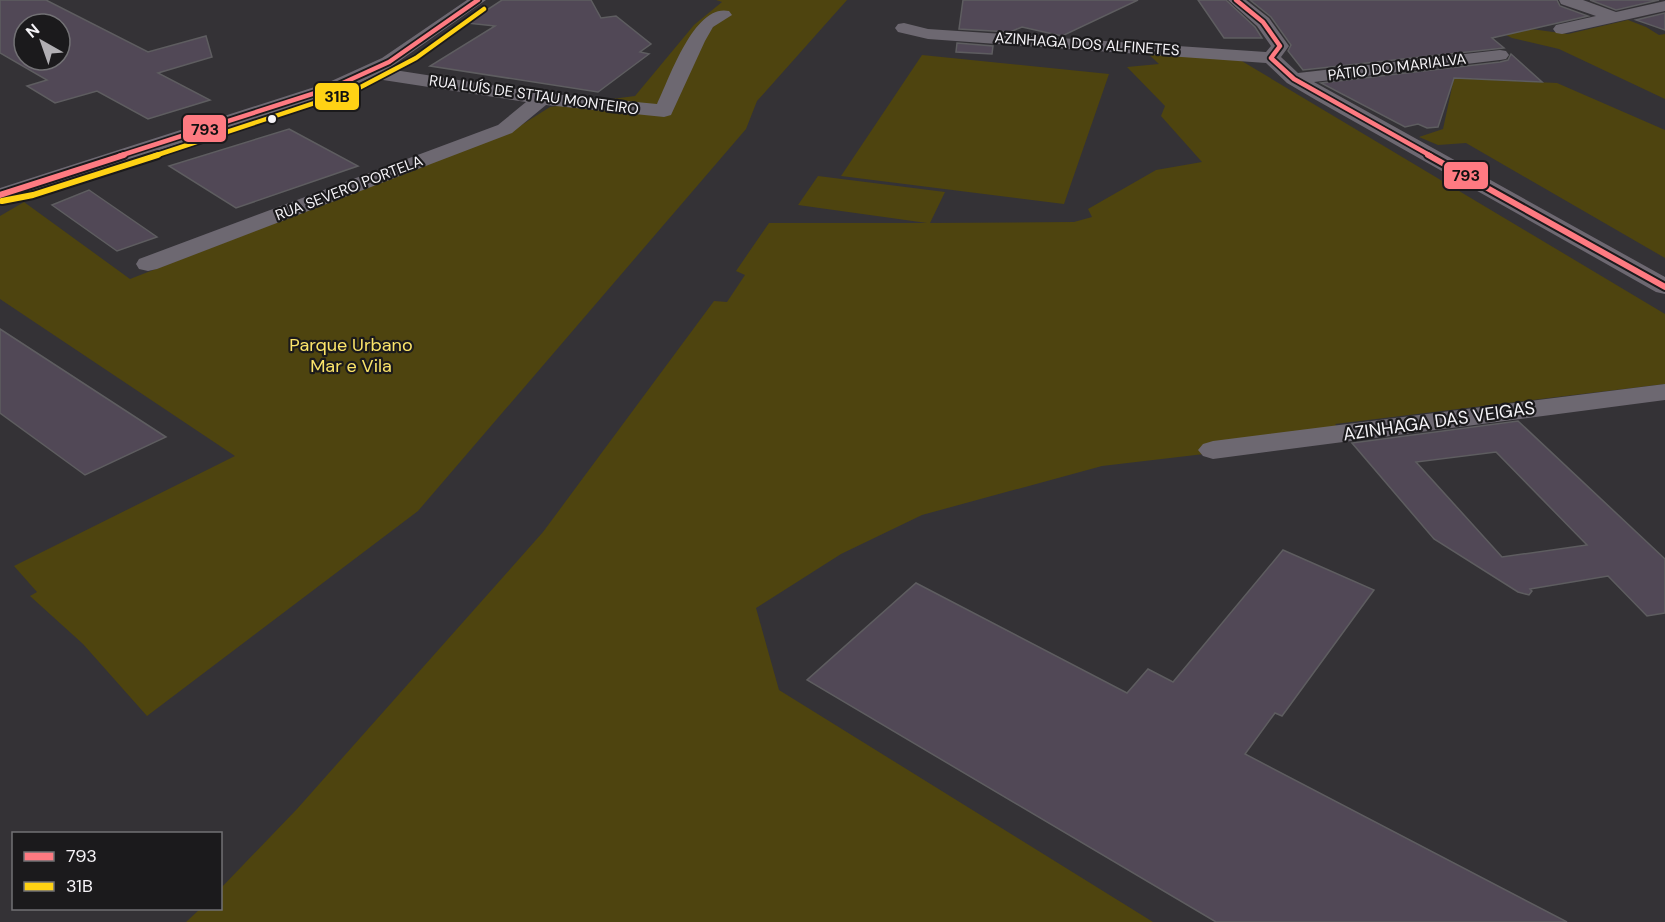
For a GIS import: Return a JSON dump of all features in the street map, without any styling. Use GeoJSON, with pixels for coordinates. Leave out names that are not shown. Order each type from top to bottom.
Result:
{"type":"FeatureCollection","features":[{"type":"Feature","properties":{"kind":"street"},"geometry":{"type":"LineString","coordinates":[[0,193],[302,98],[369,72],[410,49],[478,0]]}},
{"type":"Feature","properties":{"kind":"street"},"geometry":{"type":"LineString","coordinates":[[1236,0],[1263,22],[1280,46],[1271,58],[1294,79],[1665,287]]}},
{"type":"Feature","properties":{"kind":"street"},"geometry":{"type":"LineString","coordinates":[[1567,0],[1614,17]]}},
{"type":"Feature","properties":{"kind":"street"},"geometry":{"type":"LineString","coordinates":[[1562,29],[1665,6]]}},
{"type":"Feature","properties":{"kind":"street","name":"RUA LUÍS DE STTAU MONTEIRO"},"geometry":{"type":"LineString","coordinates":[[369,72],[542,99],[664,111],[696,41],[707,24],[723,15]]}},
{"type":"Feature","properties":{"kind":"street","name":"AZINHAGA DOS ALFINETES"},"geometry":{"type":"LineString","coordinates":[[904,28],[928,34],[1271,58]]}},
{"type":"Feature","properties":{"kind":"street","name":"PÁTIO DO MARIALVA"},"geometry":{"type":"LineString","coordinates":[[1294,79],[1500,55]]}},
{"type":"Feature","properties":{"kind":"street","name":"RUA SEVERO PORTELA"},"geometry":{"type":"LineString","coordinates":[[148,264],[505,129],[542,99]]}},
{"type":"Feature","properties":{"kind":"street"},"geometry":{"type":"LineString","coordinates":[[0,203],[30,185]]}},
{"type":"Feature","properties":{"kind":"street","name":"AZINHAGA DAS VEIGAS"},"geometry":{"type":"LineString","coordinates":[[1213,450],[1665,392]]}},
{"type":"Feature","properties":{"kind":"green space","name":"Parque Urbano Mar e Vila"},"geometry":{"type":"Polygon","coordinates":[[[716,0],[847,0],[757,101],[746,129],[418,511],[147,716],[83,644],[30,596],[37,592],[14,566],[235,456],[0,299],[0,216],[24,202],[130,279],[512,131],[550,107],[635,96],[694,25],[722,2],[716,0]]]}},
{"type":"Feature","properties":{"kind":"green space"},"geometry":{"type":"Polygon","coordinates":[[[1628,20],[1659,35],[1665,34],[1665,99],[1559,49],[1512,38],[1502,33],[1531,29],[1568,34],[1628,20]]]}},
{"type":"Feature","properties":{"kind":"green space"},"geometry":{"type":"Polygon","coordinates":[[[1144,50],[1235,57],[1665,314],[1665,384],[1335,424],[1347,437],[1102,466],[922,515],[841,554],[756,608],[779,690],[1153,922],[186,922],[199,910],[222,910],[222,887],[297,809],[543,532],[714,301],[727,302],[745,275],[736,271],[769,223],[927,223],[798,205],[818,176],[945,192],[930,223],[1074,222],[1092,217],[1088,209],[1156,170],[1202,162],[1161,116],[1165,106],[1127,67],[1159,64],[1144,50]]]}},
{"type":"Feature","properties":{"kind":"green space"},"geometry":{"type":"Polygon","coordinates":[[[922,55],[1109,74],[1064,204],[841,176],[922,55]]]}},
{"type":"Feature","properties":{"kind":"green space"},"geometry":{"type":"Polygon","coordinates":[[[1454,78],[1557,83],[1665,130],[1665,258],[1466,143],[1438,145],[1419,137],[1443,129],[1454,78]]]}},
{"type":"Feature","properties":{"kind":"building"},"geometry":{"type":"Polygon","coordinates":[[[0,0],[46,0],[70,12],[12,12],[12,60],[0,53],[0,0]]]}},
{"type":"Feature","properties":{"kind":"building"},"geometry":{"type":"Polygon","coordinates":[[[502,0],[591,0],[601,18],[616,16],[651,44],[640,52],[649,54],[598,92],[430,66],[495,26],[467,23],[502,0]]]}},
{"type":"Feature","properties":{"kind":"building"},"geometry":{"type":"Polygon","coordinates":[[[963,0],[1138,0],[1062,36],[1022,27],[1010,32],[959,29],[963,0]]]}},
{"type":"Feature","properties":{"kind":"building"},"geometry":{"type":"Polygon","coordinates":[[[1198,0],[1226,0],[1255,27],[1262,38],[1224,38],[1198,0]]]}},
{"type":"Feature","properties":{"kind":"building"},"geometry":{"type":"Polygon","coordinates":[[[1250,0],[1557,0],[1560,6],[1588,16],[1492,38],[1504,48],[1303,70],[1288,51],[1291,45],[1271,17],[1250,0]]]}},
{"type":"Feature","properties":{"kind":"building"},"geometry":{"type":"Polygon","coordinates":[[[1590,0],[1659,0],[1616,10],[1590,0]]]}},
{"type":"Feature","properties":{"kind":"building"},"geometry":{"type":"Polygon","coordinates":[[[72,13],[148,52],[206,36],[212,57],[158,73],[210,100],[148,119],[97,91],[55,103],[27,86],[47,80],[33,72],[72,72],[72,13]]]}},
{"type":"Feature","properties":{"kind":"building"},"geometry":{"type":"Polygon","coordinates":[[[1665,13],[1665,30],[1636,20],[1665,13]]]}},
{"type":"Feature","properties":{"kind":"building"},"geometry":{"type":"Polygon","coordinates":[[[957,43],[993,46],[992,54],[956,52],[957,43]]]}},
{"type":"Feature","properties":{"kind":"building"},"geometry":{"type":"Polygon","coordinates":[[[1511,54],[1542,82],[1454,78],[1438,127],[1427,128],[1418,124],[1405,127],[1321,83],[1500,62],[1508,60],[1511,54]]]}},
{"type":"Feature","properties":{"kind":"building"},"geometry":{"type":"Polygon","coordinates":[[[289,129],[358,166],[236,208],[169,166],[289,129]]]}},
{"type":"Feature","properties":{"kind":"building"},"geometry":{"type":"Polygon","coordinates":[[[89,190],[157,237],[117,251],[52,205],[89,190]]]}},
{"type":"Feature","properties":{"kind":"building"},"geometry":{"type":"Polygon","coordinates":[[[0,329],[166,437],[85,475],[0,413],[0,329]]]}},
{"type":"Feature","properties":{"kind":"building"},"geometry":{"type":"Polygon","coordinates":[[[1518,421],[1665,559],[1665,613],[1647,616],[1608,576],[1530,589],[1532,591],[1529,595],[1518,592],[1434,539],[1352,443],[1518,421]],[[1496,452],[1416,462],[1502,557],[1587,545],[1496,452]]]}},
{"type":"Feature","properties":{"kind":"building"},"geometry":{"type":"Polygon","coordinates":[[[1283,550],[1374,590],[1282,716],[1275,713],[1245,754],[1567,922],[1216,922],[807,680],[916,583],[1127,693],[1148,669],[1173,682],[1283,550]]]}},
{"type":"Feature","properties":{"kind":"transit line","name":"793"},"geometry":{"type":"LineString","coordinates":[[0,195],[334,87],[389,62],[478,0]]}},
{"type":"Feature","properties":{"kind":"transit line","name":"793"},"geometry":{"type":"LineString","coordinates":[[1236,0],[1263,22],[1280,46],[1271,58]]}},
{"type":"Feature","properties":{"kind":"transit line","name":"31B"},"geometry":{"type":"LineString","coordinates":[[2,201],[33,195],[305,108],[357,89],[416,58],[484,9]]}},
{"type":"Feature","properties":{"kind":"transit line","name":"793"},"geometry":{"type":"LineString","coordinates":[[1271,58],[1294,79],[1323,96],[1665,287]]}}]}
